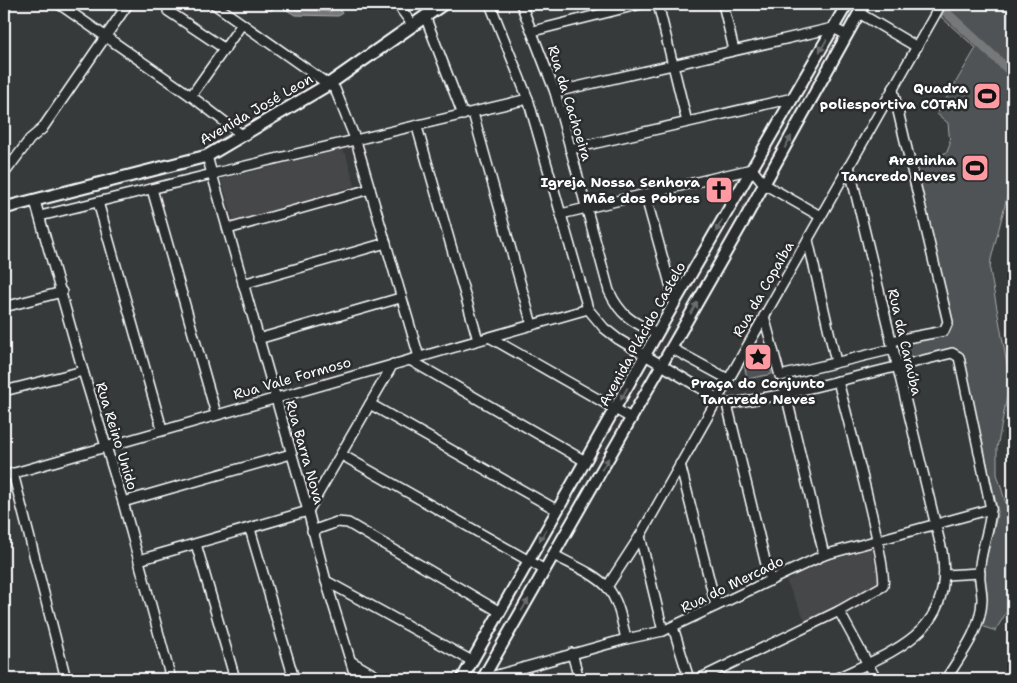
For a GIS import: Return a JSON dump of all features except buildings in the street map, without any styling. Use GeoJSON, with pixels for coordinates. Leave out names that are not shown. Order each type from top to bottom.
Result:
{"type":"FeatureCollection","features":[{"type":"Feature","properties":{"kind":"main road","name":"Avenida José Leon"},"geometry":{"type":"LineString","coordinates":[[4,208],[207,156],[329,84],[442,4]]}},
{"type":"Feature","properties":{"kind":"street"},"geometry":{"type":"LineString","coordinates":[[4,9],[8,4]]}},
{"type":"Feature","properties":{"kind":"street"},"geometry":{"type":"LineString","coordinates":[[59,4],[191,96],[242,135]]}},
{"type":"Feature","properties":{"kind":"street"},"geometry":{"type":"LineString","coordinates":[[4,174],[30,139],[42,129],[128,4]]}},
{"type":"Feature","properties":{"kind":"street"},"geometry":{"type":"LineString","coordinates":[[214,4],[335,89],[356,142],[400,298],[419,357]]}},
{"type":"Feature","properties":{"kind":"street"},"geometry":{"type":"LineString","coordinates":[[397,4],[412,24]]}},
{"type":"Feature","properties":{"kind":"street"},"geometry":{"type":"LineString","coordinates":[[490,4],[528,99],[588,309],[609,333],[719,395],[726,404],[770,580]]}},
{"type":"Feature","properties":{"kind":"street","name":"Rua da Cachoeira"},"geometry":{"type":"LineString","coordinates":[[521,4],[555,92],[583,208],[609,291],[614,303],[629,320],[656,337]]}},
{"type":"Feature","properties":{"kind":"street"},"geometry":{"type":"LineString","coordinates":[[533,31],[641,4]]}},
{"type":"Feature","properties":{"kind":"street"},"geometry":{"type":"LineString","coordinates":[[658,4],[687,122]]}},
{"type":"Feature","properties":{"kind":"street"},"geometry":{"type":"LineString","coordinates":[[723,4],[734,50]]}},
{"type":"Feature","properties":{"kind":"street","name":"Avenida Plácido Castelo"},"geometry":{"type":"LineString","coordinates":[[462,679],[528,560],[616,410],[675,302],[847,4]]}},
{"type":"Feature","properties":{"kind":"street","name":"Rua da Copaíba"},"geometry":{"type":"LineString","coordinates":[[607,588],[640,536],[941,4]]}},
{"type":"Feature","properties":{"kind":"street"},"geometry":{"type":"LineString","coordinates":[[482,679],[554,555],[862,8],[917,47]]}},
{"type":"Feature","properties":{"kind":"street"},"geometry":{"type":"LineString","coordinates":[[168,11],[225,49]]}},
{"type":"Feature","properties":{"kind":"street"},"geometry":{"type":"LineString","coordinates":[[425,16],[463,115]]}},
{"type":"Feature","properties":{"kind":"street"},"geometry":{"type":"LineString","coordinates":[[191,96],[242,24]]}},
{"type":"Feature","properties":{"kind":"street"},"geometry":{"type":"LineString","coordinates":[[555,92],[833,28],[847,35]]}},
{"type":"Feature","properties":{"kind":"street"},"geometry":{"type":"LineString","coordinates":[[764,316],[780,376],[892,347],[944,331],[948,322],[893,90]]}},
{"type":"Feature","properties":{"kind":"street"},"geometry":{"type":"LineString","coordinates":[[570,149],[793,98]]}},
{"type":"Feature","properties":{"kind":"street"},"geometry":{"type":"LineString","coordinates":[[40,216],[212,174],[356,142],[528,99]]}},
{"type":"Feature","properties":{"kind":"street"},"geometry":{"type":"LineString","coordinates":[[473,113],[532,325]]}},
{"type":"Feature","properties":{"kind":"street"},"geometry":{"type":"LineString","coordinates":[[417,127],[478,340]]}},
{"type":"Feature","properties":{"kind":"street","name":"Rua Barra Nova"},"geometry":{"type":"LineString","coordinates":[[207,156],[308,511],[326,581],[356,679]]}},
{"type":"Feature","properties":{"kind":"street","name":"Rua da Caraúba"},"geometry":{"type":"LineString","coordinates":[[835,679],[896,648],[925,628],[939,606],[945,575],[942,551],[849,166]]}},
{"type":"Feature","properties":{"kind":"street"},"geometry":{"type":"LineString","coordinates":[[562,214],[752,169],[764,184],[820,216]]}},
{"type":"Feature","properties":{"kind":"street"},"geometry":{"type":"LineString","coordinates":[[152,189],[216,414]]}},
{"type":"Feature","properties":{"kind":"street"},"geometry":{"type":"LineString","coordinates":[[228,229],[370,189]]}},
{"type":"Feature","properties":{"kind":"street"},"geometry":{"type":"LineString","coordinates":[[645,194],[675,302]]}},
{"type":"Feature","properties":{"kind":"street","name":"Rua Reino Unido"},"geometry":{"type":"LineString","coordinates":[[35,201],[83,371],[123,502],[171,679]]}},
{"type":"Feature","properties":{"kind":"street"},"geometry":{"type":"LineString","coordinates":[[98,202],[162,429]]}},
{"type":"Feature","properties":{"kind":"street"},"geometry":{"type":"LineString","coordinates":[[808,240],[836,362]]}},
{"type":"Feature","properties":{"kind":"street"},"geometry":{"type":"LineString","coordinates":[[243,284],[386,243]]}},
{"type":"Feature","properties":{"kind":"street"},"geometry":{"type":"LineString","coordinates":[[4,307],[62,292]]}},
{"type":"Feature","properties":{"kind":"street"},"geometry":{"type":"LineString","coordinates":[[258,339],[400,298]]}},
{"type":"Feature","properties":{"kind":"street","name":"Rua Vale Formoso"},"geometry":{"type":"LineString","coordinates":[[8,474],[588,309]]}},
{"type":"Feature","properties":{"kind":"street"},"geometry":{"type":"LineString","coordinates":[[491,338],[631,418]]}},
{"type":"Feature","properties":{"kind":"street"},"geometry":{"type":"LineString","coordinates":[[670,349],[727,380]]}},
{"type":"Feature","properties":{"kind":"street"},"geometry":{"type":"LineString","coordinates":[[726,404],[786,394],[897,365],[952,353],[957,355],[961,361],[991,509],[980,574],[982,601],[979,619],[970,640],[946,679]]}},
{"type":"Feature","properties":{"kind":"street"},"geometry":{"type":"LineString","coordinates":[[410,360],[585,461]]}},
{"type":"Feature","properties":{"kind":"street"},"geometry":{"type":"LineString","coordinates":[[139,560],[308,511],[394,364]]}},
{"type":"Feature","properties":{"kind":"street"},"geometry":{"type":"LineString","coordinates":[[4,391],[83,371]]}},
{"type":"Feature","properties":{"kind":"street"},"geometry":{"type":"LineString","coordinates":[[699,679],[839,611],[883,586],[885,578],[877,539],[838,381]]}},
{"type":"Feature","properties":{"kind":"street"},"geometry":{"type":"LineString","coordinates":[[786,394],[824,555]]}},
{"type":"Feature","properties":{"kind":"street"},"geometry":{"type":"LineString","coordinates":[[370,404],[558,510]]}},
{"type":"Feature","properties":{"kind":"street"},"geometry":{"type":"LineString","coordinates":[[123,502],[291,454]]}},
{"type":"Feature","properties":{"kind":"street"},"geometry":{"type":"LineString","coordinates":[[342,455],[545,570]]}},
{"type":"Feature","properties":{"kind":"street"},"geometry":{"type":"LineString","coordinates":[[680,464],[716,606]]}},
{"type":"Feature","properties":{"kind":"street"},"geometry":{"type":"LineString","coordinates":[[8,474],[66,679]]}},
{"type":"Feature","properties":{"kind":"street","name":"Rua do Mercado"},"geometry":{"type":"LineString","coordinates":[[482,679],[626,638],[663,631],[824,555],[991,509]]}},
{"type":"Feature","properties":{"kind":"street"},"geometry":{"type":"LineString","coordinates":[[312,531],[337,522],[348,523],[497,616],[511,629]]}},
{"type":"Feature","properties":{"kind":"street"},"geometry":{"type":"LineString","coordinates":[[250,529],[294,679]]}},
{"type":"Feature","properties":{"kind":"street"},"geometry":{"type":"LineString","coordinates":[[640,536],[663,631]]}},
{"type":"Feature","properties":{"kind":"street"},"geometry":{"type":"LineString","coordinates":[[196,544],[235,679]]}},
{"type":"Feature","properties":{"kind":"street"},"geometry":{"type":"LineString","coordinates":[[554,555],[597,579],[607,588],[614,599],[626,638]]}},
{"type":"Feature","properties":{"kind":"street"},"geometry":{"type":"LineString","coordinates":[[945,575],[980,574]]}},
{"type":"Feature","properties":{"kind":"street"},"geometry":{"type":"LineString","coordinates":[[326,581],[472,661]]}},
{"type":"Feature","properties":{"kind":"street"},"geometry":{"type":"LineString","coordinates":[[839,611],[876,679]]}},
{"type":"Feature","properties":{"kind":"street"},"geometry":{"type":"LineString","coordinates":[[673,627],[689,679]]}},
{"type":"Feature","properties":{"kind":"street"},"geometry":{"type":"LineString","coordinates":[[572,653],[579,679]]}},
{"type":"Feature","properties":{"kind":"street"},"geometry":{"type":"LineString","coordinates":[[352,662],[381,679]]}},
{"type":"Feature","properties":{"kind":"shaded area"},"geometry":{"type":"Polygon","coordinates":[[[948,4],[1013,4],[1013,174],[991,259],[990,270],[1010,381],[997,448],[997,474],[1013,527],[1013,597],[1011,605],[995,631],[982,626],[986,610],[983,571],[998,512],[963,357],[962,355],[901,362],[896,346],[897,343],[949,331],[952,324],[916,166],[947,152],[950,144],[948,123],[937,114],[976,48],[941,17],[948,4]]]}},
{"type":"Feature","properties":{"kind":"shaded area"},"geometry":{"type":"Polygon","coordinates":[[[341,150],[346,154],[355,186],[336,191],[336,194],[234,221],[221,179],[341,150]]]}},
{"type":"Feature","properties":{"kind":"shaded area"},"geometry":{"type":"Polygon","coordinates":[[[768,358],[772,374],[747,379],[744,363],[768,358]]]}},
{"type":"Feature","properties":{"kind":"shaded area"},"geometry":{"type":"Polygon","coordinates":[[[869,549],[872,550],[879,584],[806,622],[786,581],[824,562],[869,549]]]}},
{"type":"Feature","properties":{"kind":"water"},"geometry":{"type":"Polygon","coordinates":[[[262,4],[338,4],[342,14],[338,16],[295,15],[278,5],[271,11],[262,4]]]}},
{"type":"Feature","properties":{"kind":"waterway"},"geometry":{"type":"LineString","coordinates":[[946,12],[1013,74]]}},
{"type":"Feature","properties":{"kind":"place","name":"Quadra poliesportiva COTAN"},"geometry":{"type":"Point","coordinates":[987,96]}},
{"type":"Feature","properties":{"kind":"place","name":"Areninha Tancredo Neves"},"geometry":{"type":"Point","coordinates":[975,168]}},
{"type":"Feature","properties":{"kind":"place","name":"Igreja Nossa Senhora Mãe dos Pobres"},"geometry":{"type":"Point","coordinates":[719,190]}},
{"type":"Feature","properties":{"kind":"place","name":"Praça do Conjunto Tancredo Neves"},"geometry":{"type":"Point","coordinates":[758,357]}}]}
